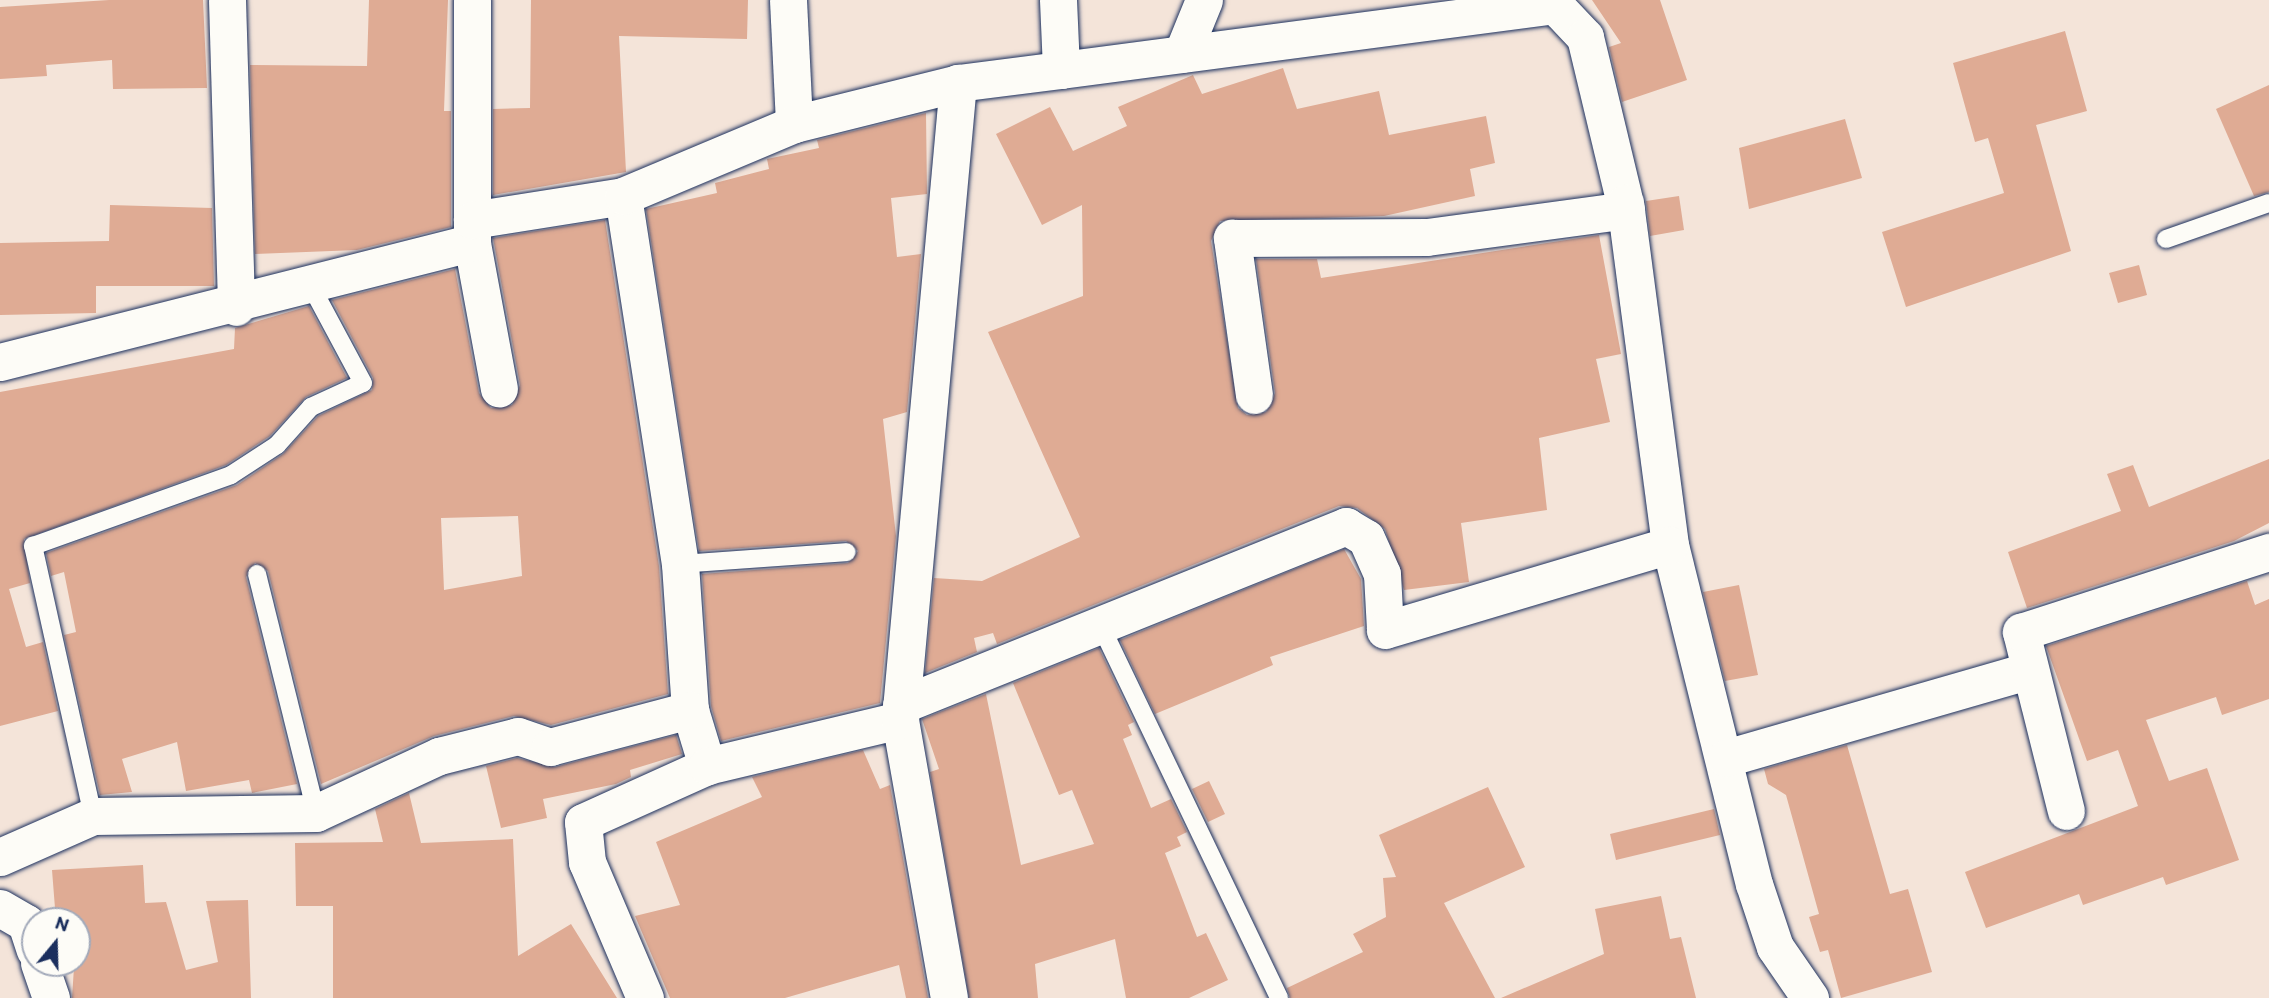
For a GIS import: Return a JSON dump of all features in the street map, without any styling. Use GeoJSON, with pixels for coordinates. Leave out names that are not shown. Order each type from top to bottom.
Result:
{"type":"FeatureCollection","features":[{"type":"Feature","properties":{"kind":"street"},"geometry":{"type":"LineString","coordinates":[[227,0],[236,307]]}},
{"type":"Feature","properties":{"kind":"street"},"geometry":{"type":"LineString","coordinates":[[472,0],[472,232],[499,389]]}},
{"type":"Feature","properties":{"kind":"street"},"geometry":{"type":"LineString","coordinates":[[788,0],[794,124]]}},
{"type":"Feature","properties":{"kind":"street"},"geometry":{"type":"LineString","coordinates":[[1058,0],[1061,69]]}},
{"type":"Feature","properties":{"kind":"street"},"geometry":{"type":"LineString","coordinates":[[1182,54],[1203,0]]}},
{"type":"Feature","properties":{"kind":"street"},"geometry":{"type":"LineString","coordinates":[[0,362],[236,307],[472,232],[623,196],[794,124],[958,83],[1552,3],[1585,37],[1626,211],[1670,545],[1775,947],[1810,998]]}},
{"type":"Feature","properties":{"kind":"street"},"geometry":{"type":"LineString","coordinates":[[949,998],[901,712],[958,83]]}},
{"type":"Feature","properties":{"kind":"street"},"geometry":{"type":"LineString","coordinates":[[623,196],[680,564],[690,710],[707,766]]}},
{"type":"Feature","properties":{"kind":"street"},"geometry":{"type":"LineString","coordinates":[[1254,396],[1232,238],[1427,237],[1626,211]]}},
{"type":"Feature","properties":{"kind":"street"},"geometry":{"type":"LineString","coordinates":[[645,998],[587,862],[583,822],[707,766],[901,712],[1099,622],[1346,526],[1366,538],[1381,574],[1385,630],[1670,545]]}},
{"type":"Feature","properties":{"kind":"street"},"geometry":{"type":"LineString","coordinates":[[2066,811],[2027,671],[2021,632],[2269,552]]}},
{"type":"Feature","properties":{"kind":"street"},"geometry":{"type":"LineString","coordinates":[[1726,758],[2027,671]]}},
{"type":"Feature","properties":{"kind":"street"},"geometry":{"type":"LineString","coordinates":[[0,857],[93,816],[316,813],[439,756],[518,736],[550,747],[690,710]]}},
{"type":"Feature","properties":{"kind":"street"},"geometry":{"type":"LineString","coordinates":[[0,908],[21,920]]}},
{"type":"Feature","properties":{"kind":"street"},"geometry":{"type":"LineString","coordinates":[[44,977],[51,998]]}},
{"type":"Feature","properties":{"kind":"lane"},"geometry":{"type":"LineString","coordinates":[[2166,239],[2269,203]]}},
{"type":"Feature","properties":{"kind":"lane"},"geometry":{"type":"LineString","coordinates":[[93,816],[33,546],[231,475],[277,445],[311,407],[363,383],[310,284]]}},
{"type":"Feature","properties":{"kind":"lane"},"geometry":{"type":"LineString","coordinates":[[680,564],[847,552]]}},
{"type":"Feature","properties":{"kind":"lane"},"geometry":{"type":"LineString","coordinates":[[257,574],[316,813]]}},
{"type":"Feature","properties":{"kind":"lane"},"geometry":{"type":"LineString","coordinates":[[1099,622],[1279,998]]}},
{"type":"Feature","properties":{"kind":"building"},"geometry":{"type":"Polygon","coordinates":[[[109,0],[203,0],[207,88],[113,89],[112,60],[46,65],[47,76],[0,79],[0,7],[109,0]]]}},
{"type":"Feature","properties":{"kind":"building"},"geometry":{"type":"Polygon","coordinates":[[[369,0],[448,0],[444,111],[451,111],[451,227],[357,250],[255,254],[250,65],[367,66],[369,0]]]}},
{"type":"Feature","properties":{"kind":"building"},"geometry":{"type":"Polygon","coordinates":[[[531,0],[748,0],[747,39],[619,36],[626,172],[493,195],[493,109],[530,108],[531,0]]]}},
{"type":"Feature","properties":{"kind":"building"},"geometry":{"type":"Polygon","coordinates":[[[1592,0],[1660,0],[1687,80],[1622,102],[1609,47],[1621,43],[1592,0]]]}},
{"type":"Feature","properties":{"kind":"building"},"geometry":{"type":"Polygon","coordinates":[[[2065,31],[2087,111],[2036,125],[2071,251],[1906,307],[1882,232],[2004,193],[1988,138],[1975,142],[1953,63],[2065,31]]]}},
{"type":"Feature","properties":{"kind":"building"},"geometry":{"type":"Polygon","coordinates":[[[1283,68],[1297,109],[1379,91],[1389,135],[1486,116],[1495,163],[1470,169],[1475,196],[1384,216],[1220,221],[1211,241],[1238,408],[1247,415],[1266,412],[1275,393],[1256,259],[1317,259],[1321,278],[1599,235],[1621,354],[1596,359],[1610,422],[1539,438],[1547,510],[1461,523],[1469,582],[1404,590],[1385,529],[1357,508],[1339,506],[997,644],[993,633],[974,638],[977,652],[925,673],[934,578],[982,581],[1080,537],[988,332],[1083,296],[1082,205],[1042,225],[996,134],[1050,107],[1073,151],[1127,126],[1118,107],[1193,75],[1202,94],[1283,68]]]}},
{"type":"Feature","properties":{"kind":"building"},"geometry":{"type":"Polygon","coordinates":[[[2269,85],[2269,192],[2254,196],[2216,109],[2269,85]]]}},
{"type":"Feature","properties":{"kind":"building"},"geometry":{"type":"Polygon","coordinates":[[[926,113],[927,194],[891,198],[897,257],[921,254],[907,412],[883,419],[896,536],[880,703],[721,741],[711,706],[702,574],[848,563],[858,551],[846,541],[699,551],[646,209],[717,193],[715,183],[769,169],[767,159],[819,148],[817,140],[926,113]]]}},
{"type":"Feature","properties":{"kind":"building"},"geometry":{"type":"Polygon","coordinates":[[[1845,119],[1862,178],[1749,209],[1739,148],[1845,119]]]}},
{"type":"Feature","properties":{"kind":"building"},"geometry":{"type":"Polygon","coordinates":[[[1679,196],[1684,230],[1650,236],[1646,201],[1679,196]]]}},
{"type":"Feature","properties":{"kind":"building"},"geometry":{"type":"Polygon","coordinates":[[[110,205],[212,208],[214,286],[96,286],[96,313],[0,315],[0,243],[109,241],[110,205]]]}},
{"type":"Feature","properties":{"kind":"building"},"geometry":{"type":"Polygon","coordinates":[[[605,220],[659,566],[668,694],[551,725],[514,716],[434,736],[321,784],[268,571],[255,563],[246,577],[297,784],[252,793],[249,780],[186,791],[177,742],[122,759],[132,792],[100,795],[64,635],[76,632],[64,572],[51,576],[46,553],[237,485],[283,454],[318,416],[372,390],[373,378],[332,300],[455,269],[479,393],[491,408],[512,405],[520,385],[493,238],[605,220]],[[518,516],[441,518],[444,590],[522,576],[518,516]]]}},
{"type":"Feature","properties":{"kind":"building"},"geometry":{"type":"Polygon","coordinates":[[[2139,265],[2147,295],[2118,303],[2109,273],[2139,265]]]}},
{"type":"Feature","properties":{"kind":"building"},"geometry":{"type":"Polygon","coordinates":[[[309,306],[347,378],[306,397],[270,436],[226,465],[24,539],[30,583],[9,589],[26,647],[43,642],[58,711],[0,726],[0,392],[234,349],[235,328],[309,306]]]}},
{"type":"Feature","properties":{"kind":"building"},"geometry":{"type":"Polygon","coordinates":[[[2269,459],[2269,523],[2234,541],[2027,608],[2008,552],[2121,511],[2107,474],[2133,465],[2149,507],[2269,459]]]}},
{"type":"Feature","properties":{"kind":"building"},"geometry":{"type":"Polygon","coordinates":[[[1344,549],[1361,579],[1364,626],[1270,657],[1273,665],[1155,714],[1120,640],[1344,549]]]}},
{"type":"Feature","properties":{"kind":"building"},"geometry":{"type":"Polygon","coordinates":[[[2247,581],[2255,605],[2269,599],[2269,699],[2222,715],[2216,697],[2146,720],[2169,781],[2207,768],[2239,860],[2166,885],[2163,877],[2083,905],[2079,894],[1986,928],[1965,872],[2138,806],[2118,750],[2087,761],[2046,646],[2247,581]]]}},
{"type":"Feature","properties":{"kind":"building"},"geometry":{"type":"Polygon","coordinates":[[[1739,585],[1758,675],[1725,681],[1703,592],[1739,585]]]}},
{"type":"Feature","properties":{"kind":"building"},"geometry":{"type":"Polygon","coordinates":[[[1099,648],[1134,722],[1128,725],[1132,735],[1123,739],[1151,808],[1171,799],[1187,832],[1177,837],[1181,846],[1165,853],[1197,937],[1206,933],[1228,980],[1189,998],[1126,998],[1115,939],[1035,964],[1038,998],[969,998],[930,772],[939,769],[922,719],[986,694],[1021,865],[1094,844],[1072,790],[1059,795],[1013,683],[1099,648]]]}},
{"type":"Feature","properties":{"kind":"building"},"geometry":{"type":"Polygon","coordinates":[[[676,735],[682,754],[630,770],[631,777],[616,784],[543,799],[547,818],[501,828],[486,766],[517,758],[555,767],[676,735]]]}},
{"type":"Feature","properties":{"kind":"building"},"geometry":{"type":"Polygon","coordinates":[[[1847,745],[1890,894],[1908,889],[1932,972],[1841,998],[1828,950],[1820,952],[1809,917],[1819,914],[1786,795],[1768,784],[1764,769],[1847,745]]]}},
{"type":"Feature","properties":{"kind":"building"},"geometry":{"type":"Polygon","coordinates":[[[863,750],[880,789],[890,785],[928,998],[906,998],[899,965],[785,998],[670,998],[635,916],[680,905],[656,842],[762,797],[752,777],[863,750]]]}},
{"type":"Feature","properties":{"kind":"building"},"geometry":{"type":"Polygon","coordinates":[[[1209,781],[1225,814],[1208,822],[1192,789],[1209,781]]]}},
{"type":"Feature","properties":{"kind":"building"},"geometry":{"type":"Polygon","coordinates":[[[1488,787],[1525,867],[1444,903],[1495,998],[1290,998],[1287,988],[1363,952],[1353,934],[1386,917],[1383,878],[1396,877],[1379,835],[1488,787]]]}},
{"type":"Feature","properties":{"kind":"building"},"geometry":{"type":"Polygon","coordinates":[[[409,793],[421,843],[513,839],[518,956],[571,924],[617,998],[333,998],[333,906],[296,906],[295,843],[383,842],[375,809],[409,793]]]}},
{"type":"Feature","properties":{"kind":"building"},"geometry":{"type":"Polygon","coordinates":[[[1714,809],[1720,835],[1616,860],[1610,834],[1714,809]]]}},
{"type":"Feature","properties":{"kind":"building"},"geometry":{"type":"Polygon","coordinates":[[[143,865],[145,903],[166,902],[186,970],[218,962],[206,901],[248,900],[251,998],[72,998],[73,977],[91,977],[91,907],[55,907],[52,870],[143,865]]]}},
{"type":"Feature","properties":{"kind":"building"},"geometry":{"type":"Polygon","coordinates":[[[1661,896],[1670,939],[1681,937],[1696,998],[1501,998],[1604,954],[1595,909],[1661,896]]]}}]}
